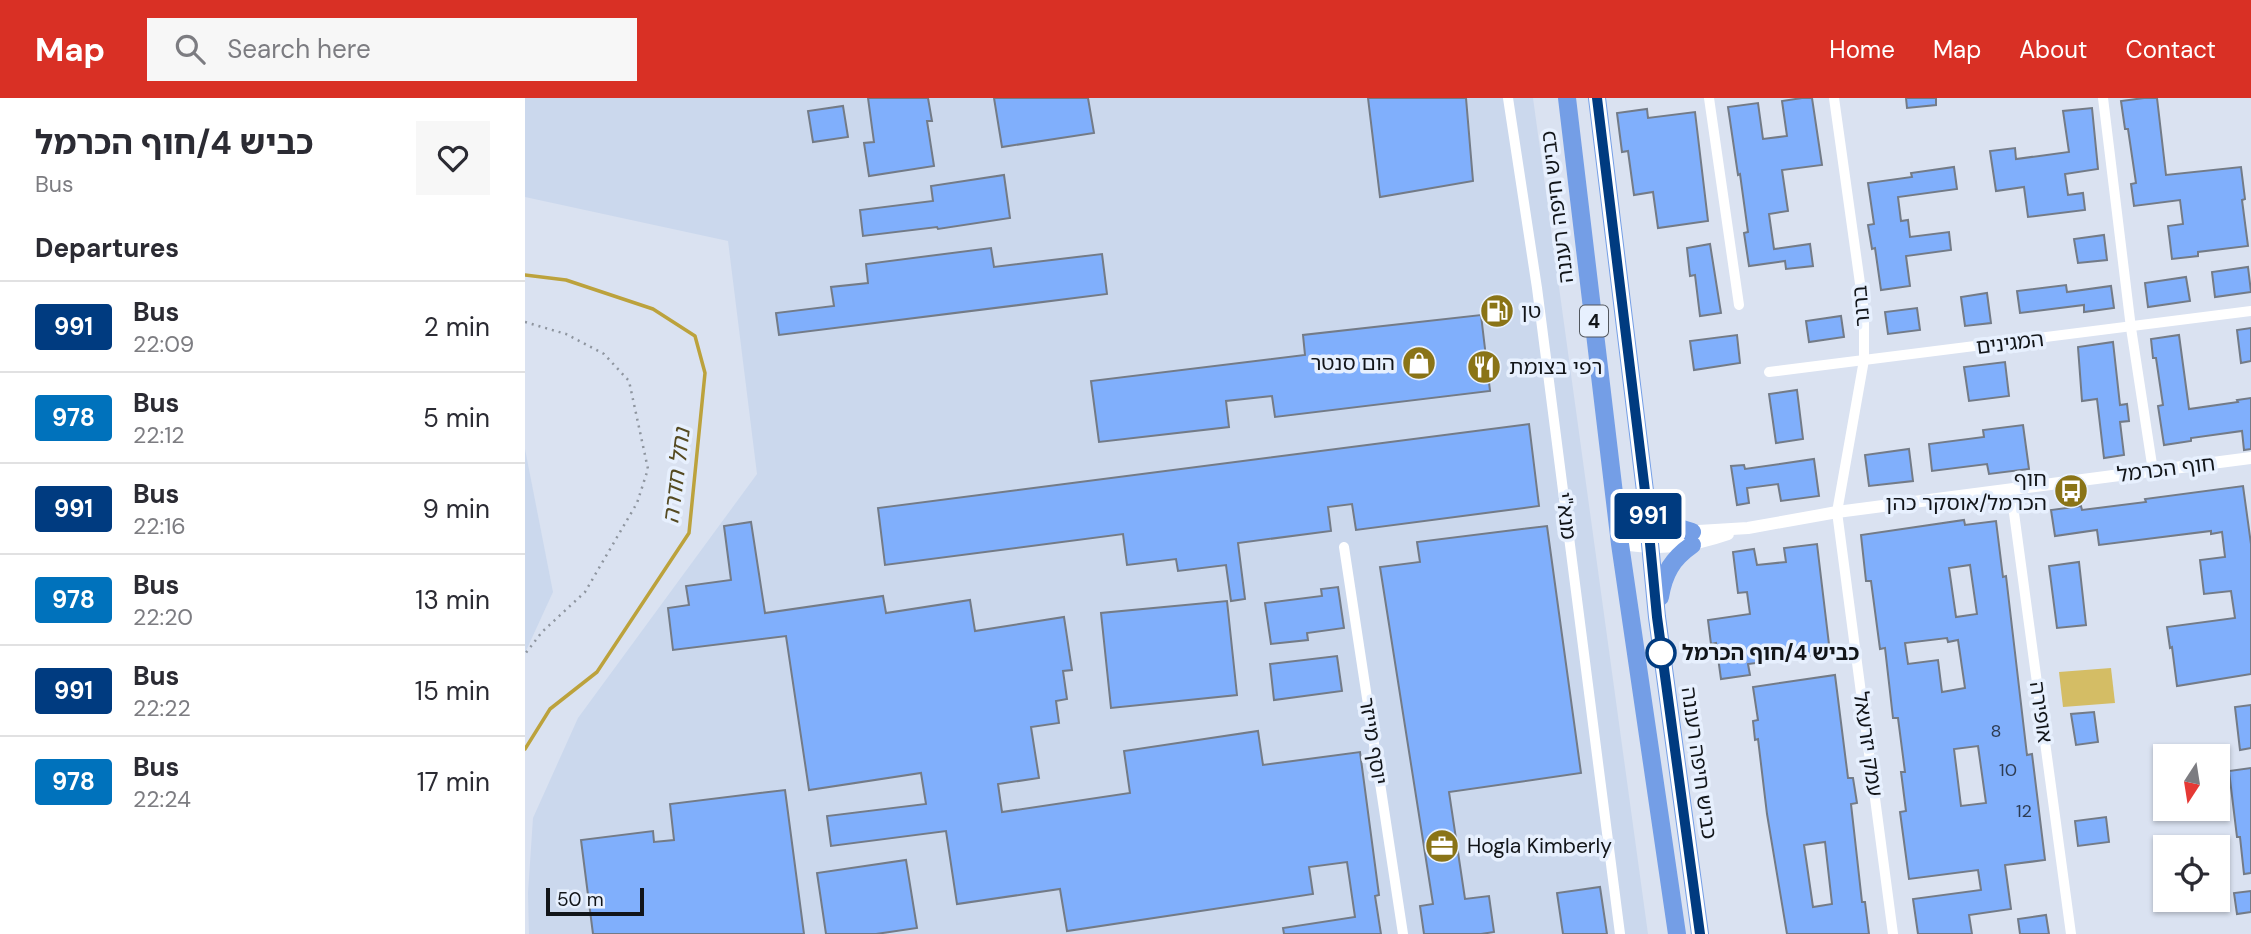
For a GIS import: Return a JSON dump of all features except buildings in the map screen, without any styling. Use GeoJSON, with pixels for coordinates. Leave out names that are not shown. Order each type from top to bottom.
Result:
{"type":"FeatureCollection","features":[{"type":"Feature","properties":{"kind":"highway","name":"כביש חיפה רעננה"},"geometry":{"type":"LineString","coordinates":[[1567,98],[1621,544],[1677,934]]}},
{"type":"Feature","properties":{"kind":"highway","name":"כביש חיפה רעננה"},"geometry":{"type":"LineString","coordinates":[[1597,98],[1645,491],[1657,617],[1700,934]]}},
{"type":"Feature","properties":{"kind":"highway"},"geometry":{"type":"LineString","coordinates":[[1645,491],[1656,512],[1667,523],[1692,538],[1670,564],[1663,580],[1657,617]]}},
{"type":"Feature","properties":{"kind":"street","name":"מנא\"י"},"geometry":{"type":"LineString","coordinates":[[1508,98],[1537,288],[1620,934]]}},
{"type":"Feature","properties":{"kind":"street"},"geometry":{"type":"LineString","coordinates":[[1709,98],[1739,305]]}},
{"type":"Feature","properties":{"kind":"street","name":"ברנר"},"geometry":{"type":"LineString","coordinates":[[1834,98],[1864,312],[1864,360],[1837,512]]}},
{"type":"Feature","properties":{"kind":"street"},"geometry":{"type":"LineString","coordinates":[[2103,98],[2131,328],[2153,471]]}},
{"type":"Feature","properties":{"kind":"street","name":"המגינים"},"geometry":{"type":"LineString","coordinates":[[1769,372],[2251,311]]}},
{"type":"Feature","properties":{"kind":"street","name":"חוף הכרמל"},"geometry":{"type":"LineString","coordinates":[[1621,544],[1692,538],[1837,512],[2251,458]]}},
{"type":"Feature","properties":{"kind":"street","name":"אופירה"},"geometry":{"type":"LineString","coordinates":[[2011,491],[2071,934]]}},
{"type":"Feature","properties":{"kind":"street","name":"עמק יזרעאל"},"geometry":{"type":"LineString","coordinates":[[1837,512],[1893,934]]}},
{"type":"Feature","properties":{"kind":"street","name":"יוסף מייזר"},"geometry":{"type":"LineString","coordinates":[[1344,547],[1403,934]]}},
{"type":"Feature","properties":{"kind":"path"},"geometry":{"type":"LineString","coordinates":[[525,322],[566,334],[604,354],[629,382],[648,469],[637,503],[585,592],[542,632],[525,654]]}},
{"type":"Feature","properties":{"kind":"shaded area"},"geometry":{"type":"Polygon","coordinates":[[[525,98],[1533,98],[1648,934],[529,934],[528,893],[533,818],[578,718],[757,474],[728,241],[525,197],[525,98]]]}},
{"type":"Feature","properties":{"kind":"shaded area"},"geometry":{"type":"Polygon","coordinates":[[[525,449],[553,592],[525,653],[525,449]]]}},
{"type":"Feature","properties":{"kind":"shaded area"},"geometry":{"type":"Polygon","coordinates":[[[2111,668],[2115,703],[2063,707],[2059,672],[2111,668]]]}},
{"type":"Feature","properties":{"kind":"waterway","name":"נחל חדרה"},"geometry":{"type":"LineString","coordinates":[[525,275],[566,280],[653,309],[695,336],[705,373],[689,533],[597,672],[550,709],[525,749]]}},
{"type":"Feature","properties":{"kind":"bus line","name":"991"},"geometry":{"type":"LineString","coordinates":[[1597,98],[1645,491],[1657,617],[1700,934]]}},
{"type":"Feature","properties":{"kind":"place","name":"טן"},"geometry":{"type":"Point","coordinates":[1497,311]}},
{"type":"Feature","properties":{"kind":"place","name":"הום סנטר"},"geometry":{"type":"Point","coordinates":[1419,363]}},
{"type":"Feature","properties":{"kind":"place","name":"רפי בצומת"},"geometry":{"type":"Point","coordinates":[1484,367]}},
{"type":"Feature","properties":{"kind":"place","name":"חוף הכרמל/אוסקר כהן"},"geometry":{"type":"Point","coordinates":[2071,491]}},
{"type":"Feature","properties":{"kind":"place","name":"כביש 4/חוף הכרמל"},"geometry":{"type":"Point","coordinates":[1661,653]}},
{"type":"Feature","properties":{"kind":"place","name":"Hogla Kimberly"},"geometry":{"type":"Point","coordinates":[1442,846]}}]}
